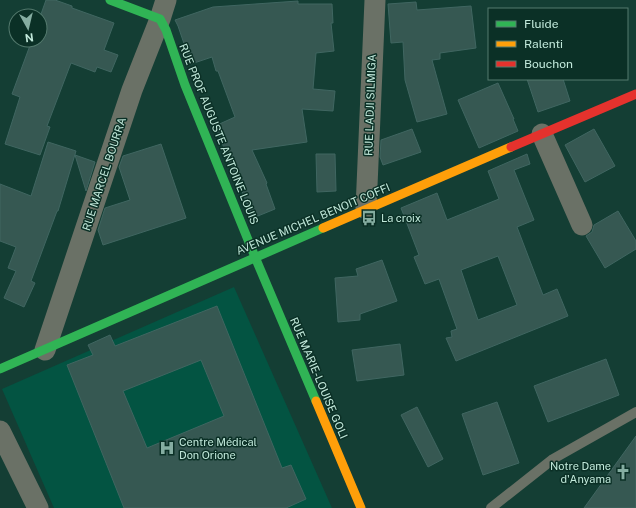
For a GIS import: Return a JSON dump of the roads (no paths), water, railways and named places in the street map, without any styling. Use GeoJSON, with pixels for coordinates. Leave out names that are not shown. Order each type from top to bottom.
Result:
{"type":"FeatureCollection","features":[{"type":"Feature","properties":{"kind":"street"},"geometry":{"type":"LineString","coordinates":[[110,0],[163,10]]}},
{"type":"Feature","properties":{"kind":"street","name":"RUE LADJI SILMIGA"},"geometry":{"type":"LineString","coordinates":[[366,209],[375,0]]}},
{"type":"Feature","properties":{"kind":"street","name":"RUE PROF AUGUSTE ANTOINE LOUIS"},"geometry":{"type":"LineString","coordinates":[[163,10],[166,30],[185,85],[255,257]]}},
{"type":"Feature","properties":{"kind":"street","name":"RUE MARCEL BOURRA"},"geometry":{"type":"LineString","coordinates":[[45,350],[132,90],[163,10]]}},
{"type":"Feature","properties":{"kind":"street","name":"AVENUE MICHEL BENOIT COFFI"},"geometry":{"type":"LineString","coordinates":[[0,369],[366,209],[636,94]]}},
{"type":"Feature","properties":{"kind":"street"},"geometry":{"type":"LineString","coordinates":[[542,134],[582,225]]}},
{"type":"Feature","properties":{"kind":"street","name":"RUE MARIE-LOUISE GOLI"},"geometry":{"type":"LineString","coordinates":[[255,257],[361,508]]}},
{"type":"Feature","properties":{"kind":"street"},"geometry":{"type":"LineString","coordinates":[[0,431],[38,508]]}},
{"type":"Feature","properties":{"kind":"lane"},"geometry":{"type":"LineString","coordinates":[[491,508],[553,459],[636,412]]}},
{"type":"Feature","properties":{"kind":"place","name":"La croix"},"geometry":{"type":"Point","coordinates":[369,218]}},
{"type":"Feature","properties":{"kind":"place","name":"Centre Médical Don Orione"},"geometry":{"type":"Point","coordinates":[167,448]}},
{"type":"Feature","properties":{"kind":"place","name":"Notre Dame d'Anyama"},"geometry":{"type":"Point","coordinates":[623,472]}}]}
